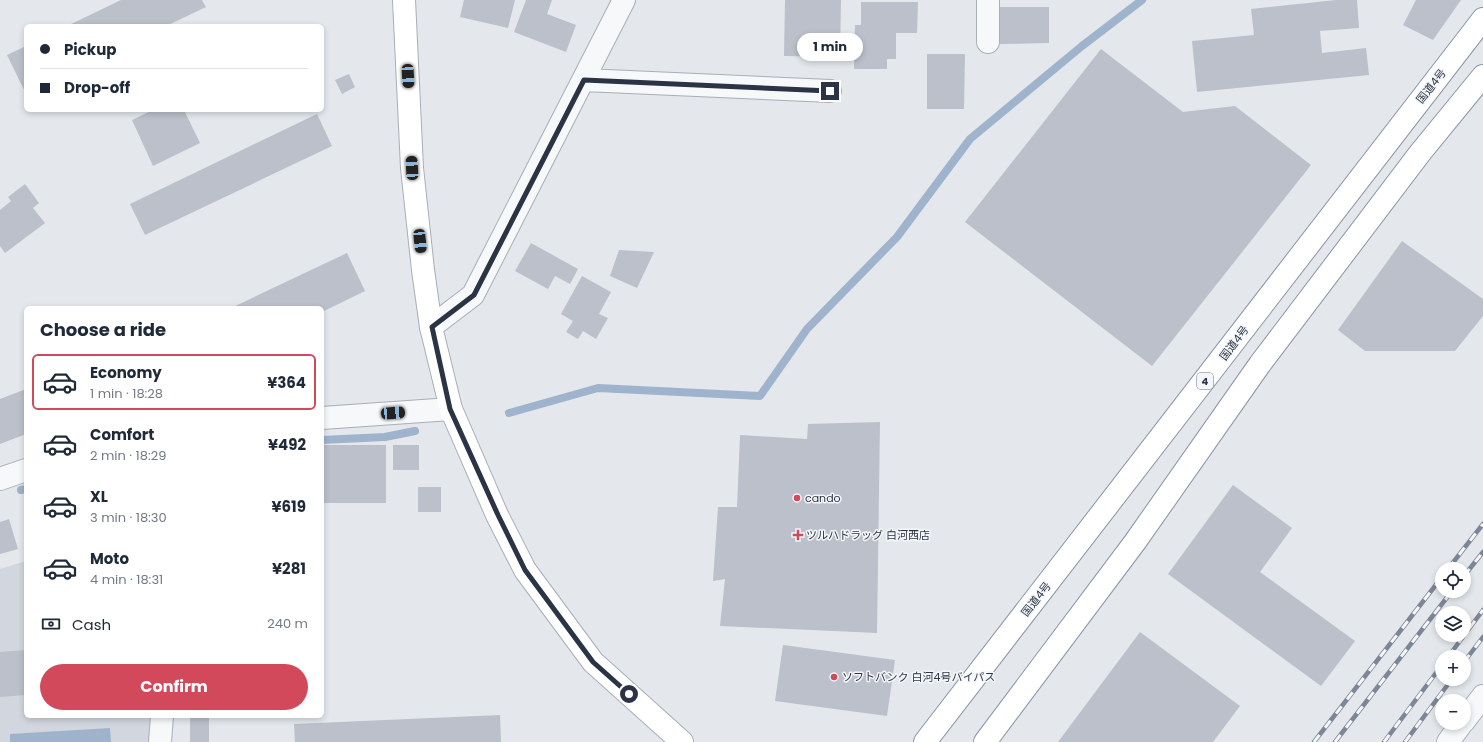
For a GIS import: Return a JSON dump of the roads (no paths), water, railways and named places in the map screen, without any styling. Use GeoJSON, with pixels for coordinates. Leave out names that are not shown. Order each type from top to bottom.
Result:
{"type":"FeatureCollection","features":[{"type":"Feature","properties":{"kind":"main road"},"geometry":{"type":"LineString","coordinates":[[404,0],[412,168],[423,270],[432,327],[450,409],[498,515],[525,570],[593,662],[682,742]]}},
{"type":"Feature","properties":{"kind":"main road","name":"国道4号"},"geometry":{"type":"LineString","coordinates":[[925,742],[1483,19]]}},
{"type":"Feature","properties":{"kind":"main road"},"geometry":{"type":"LineString","coordinates":[[985,742],[1136,542],[1260,364],[1420,153],[1483,76]]}},
{"type":"Feature","properties":{"kind":"street"},"geometry":{"type":"LineString","coordinates":[[432,327],[474,295],[624,0]]}},
{"type":"Feature","properties":{"kind":"street"},"geometry":{"type":"LineString","coordinates":[[988,0],[988,42]]}},
{"type":"Feature","properties":{"kind":"street"},"geometry":{"type":"LineString","coordinates":[[584,80],[830,91]]}},
{"type":"Feature","properties":{"kind":"street"},"geometry":{"type":"LineString","coordinates":[[324,418],[450,409]]}},
{"type":"Feature","properties":{"kind":"street"},"geometry":{"type":"LineString","coordinates":[[0,479],[24,471]]}},
{"type":"Feature","properties":{"kind":"street"},"geometry":{"type":"LineString","coordinates":[[1471,712],[1483,696]]}},
{"type":"Feature","properties":{"kind":"street"},"geometry":{"type":"LineString","coordinates":[[160,742],[162,718]]}},
{"type":"Feature","properties":{"kind":"street"},"geometry":{"type":"LineString","coordinates":[[1448,742],[1457,730]]}},
{"type":"Feature","properties":{"kind":"water"},"geometry":{"type":"Polygon","coordinates":[[[110,728],[111,742],[10,742],[10,734],[110,728]]]}},
{"type":"Feature","properties":{"kind":"waterway"},"geometry":{"type":"LineString","coordinates":[[509,413],[598,388],[760,396],[807,329],[897,237],[970,139],[1082,46],[1142,0]]}},
{"type":"Feature","properties":{"kind":"waterway"},"geometry":{"type":"LineString","coordinates":[[324,440],[385,437],[415,431]]}},
{"type":"Feature","properties":{"kind":"railway"},"geometry":{"type":"LineString","coordinates":[[1453,562],[1483,524]]}},
{"type":"Feature","properties":{"kind":"railway"},"geometry":{"type":"LineString","coordinates":[[1471,567],[1483,552]]}},
{"type":"Feature","properties":{"kind":"railway"},"geometry":{"type":"LineString","coordinates":[[1314,742],[1435,586]]}},
{"type":"Feature","properties":{"kind":"railway"},"geometry":{"type":"LineString","coordinates":[[1335,742],[1447,598]]}},
{"type":"Feature","properties":{"kind":"railway"},"geometry":{"type":"LineString","coordinates":[[1453,650],[1483,610]]}},
{"type":"Feature","properties":{"kind":"railway"},"geometry":{"type":"LineString","coordinates":[[1471,653],[1483,637]]}},
{"type":"Feature","properties":{"kind":"railway"},"geometry":{"type":"LineString","coordinates":[[1384,742],[1435,674]]}},
{"type":"Feature","properties":{"kind":"railway"},"geometry":{"type":"LineString","coordinates":[[1405,742],[1447,686]]}},
{"type":"Feature","properties":{"kind":"place","name":"cando"},"geometry":{"type":"Point","coordinates":[797,498]}},
{"type":"Feature","properties":{"kind":"place","name":"ツルハドラッグ 白河西店"},"geometry":{"type":"Point","coordinates":[798,535]}},
{"type":"Feature","properties":{"kind":"place","name":"ソフトバンク 白河4号バイパス"},"geometry":{"type":"Point","coordinates":[834,677]}}]}
